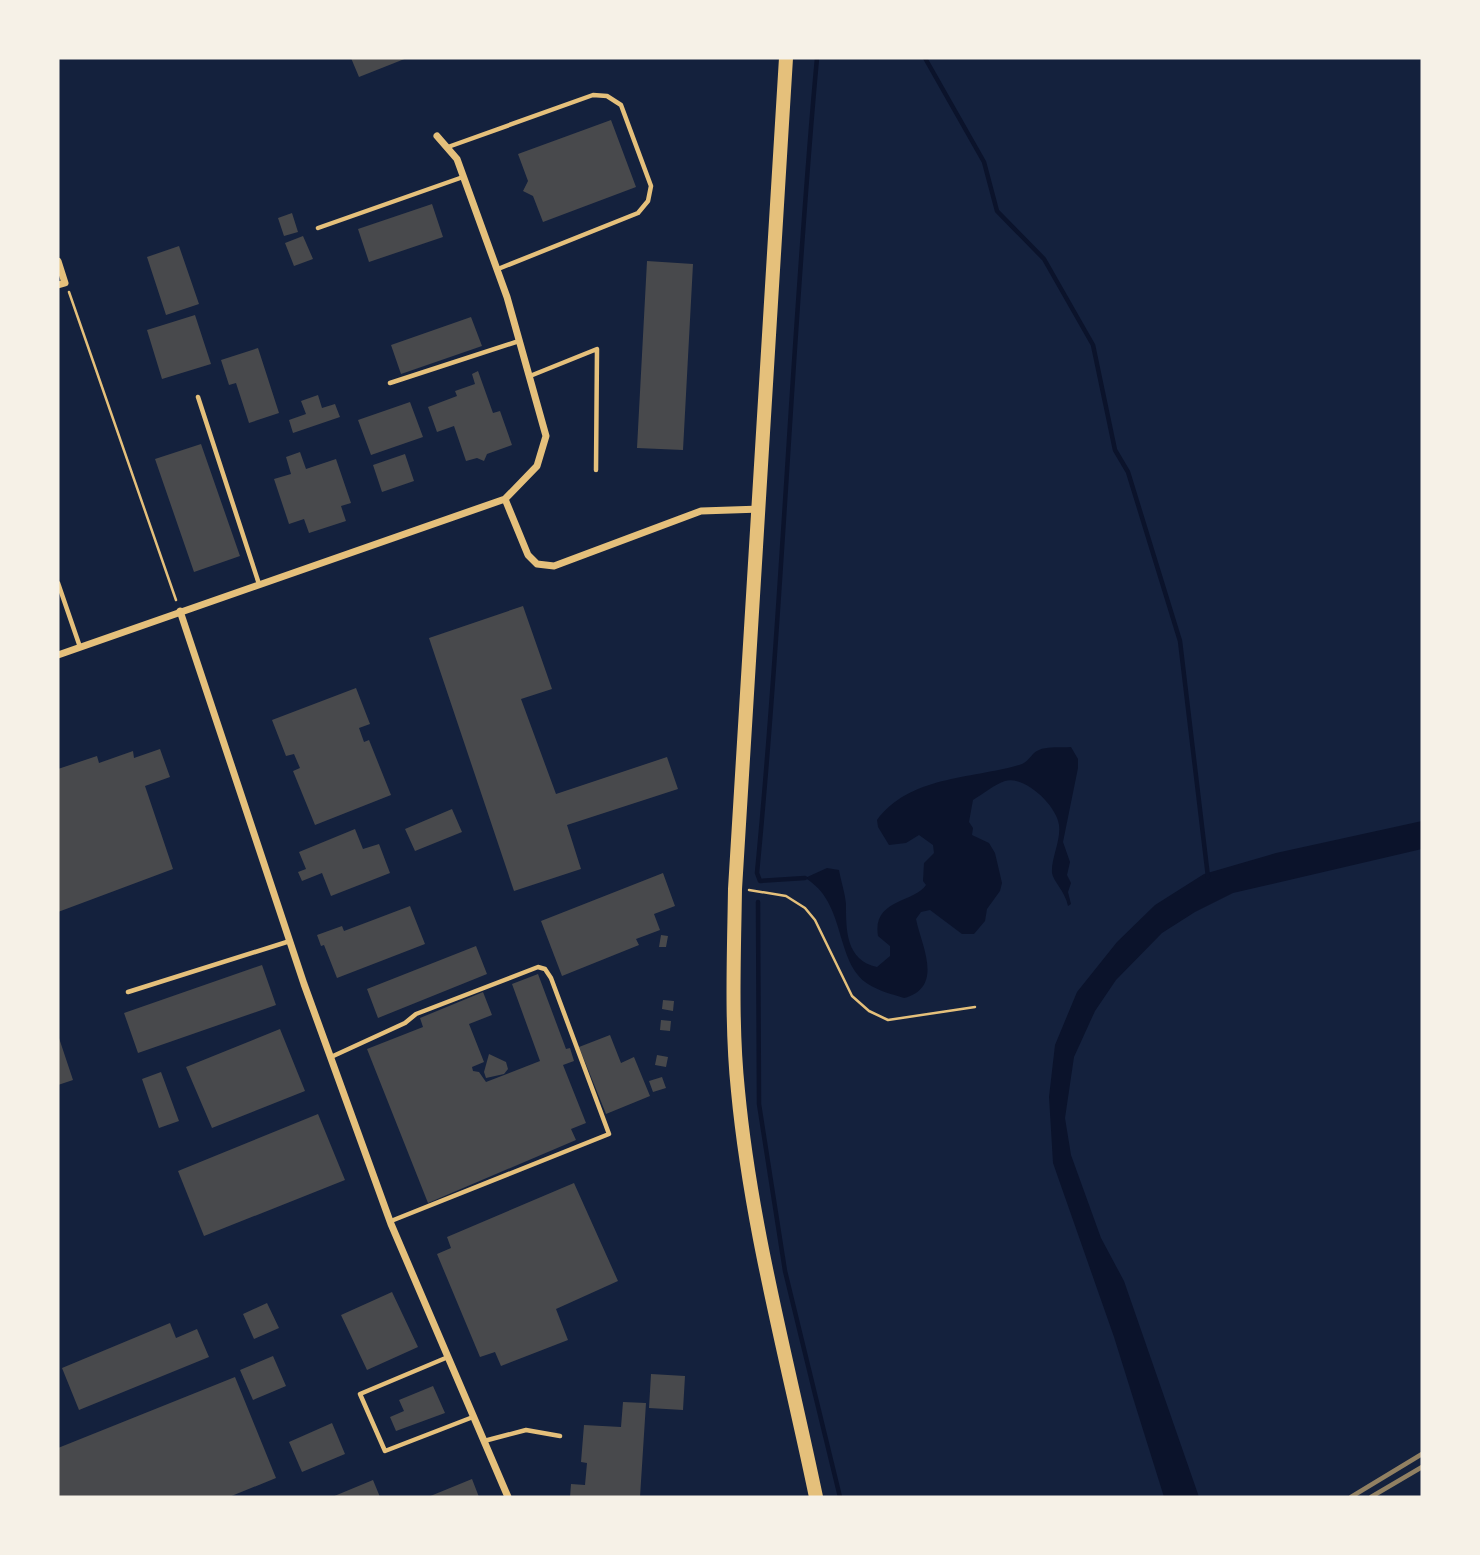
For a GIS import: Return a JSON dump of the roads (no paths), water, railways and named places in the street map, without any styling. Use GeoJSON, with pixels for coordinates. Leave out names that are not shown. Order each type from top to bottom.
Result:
{"type":"FeatureCollection","features":[{"type":"Feature","properties":{"kind":"main road"},"geometry":{"type":"LineString","coordinates":[[786,58],[761,509],[735,889],[733,994],[738,1089],[756,1224],[816,1497]]}},
{"type":"Feature","properties":{"kind":"street"},"geometry":{"type":"LineString","coordinates":[[58,655],[505,499],[537,466],[546,436],[519,341],[457,159],[437,136]]}},
{"type":"Feature","properties":{"kind":"street"},"geometry":{"type":"LineString","coordinates":[[58,261],[62,284]]}},
{"type":"Feature","properties":{"kind":"street"},"geometry":{"type":"LineString","coordinates":[[505,499],[528,555],[537,564],[554,566],[701,511],[761,509]]}},
{"type":"Feature","properties":{"kind":"street"},"geometry":{"type":"LineString","coordinates":[[180,611],[290,942],[391,1222],[508,1497]]}},
{"type":"Feature","properties":{"kind":"lane"},"geometry":{"type":"LineString","coordinates":[[447,148],[593,95],[607,96],[621,105],[651,186],[645,205],[638,213],[497,270]]}},
{"type":"Feature","properties":{"kind":"lane"},"geometry":{"type":"LineString","coordinates":[[318,228],[463,177]]}},
{"type":"Feature","properties":{"kind":"lane"},"geometry":{"type":"LineString","coordinates":[[390,383],[519,341]]}},
{"type":"Feature","properties":{"kind":"lane"},"geometry":{"type":"LineString","coordinates":[[529,377],[597,349],[596,470]]}},
{"type":"Feature","properties":{"kind":"lane"},"geometry":{"type":"LineString","coordinates":[[198,397],[259,584]]}},
{"type":"Feature","properties":{"kind":"lane"},"geometry":{"type":"LineString","coordinates":[[58,583],[80,648]]}},
{"type":"Feature","properties":{"kind":"lane"},"geometry":{"type":"LineString","coordinates":[[128,992],[290,942]]}},
{"type":"Feature","properties":{"kind":"lane"},"geometry":{"type":"LineString","coordinates":[[331,1057],[405,1023],[416,1014],[538,967],[545,969],[551,978],[609,1134],[391,1222]]}},
{"type":"Feature","properties":{"kind":"lane"},"geometry":{"type":"LineString","coordinates":[[448,1357],[360,1394],[384,1451],[474,1417]]}},
{"type":"Feature","properties":{"kind":"lane"},"geometry":{"type":"LineString","coordinates":[[484,1441],[526,1430],[560,1436]]}},
{"type":"Feature","properties":{"kind":"water"},"geometry":{"type":"Polygon","coordinates":[[[1071,747],[1078,759],[1078,768],[1063,842],[1070,862],[1067,875],[1071,883],[1068,892],[1071,904],[1068,906],[1052,873],[1059,831],[1053,809],[1030,787],[1013,780],[1001,782],[973,800],[969,822],[973,828],[972,835],[989,843],[995,853],[1002,883],[1000,891],[987,909],[985,921],[974,934],[962,934],[930,910],[921,912],[916,919],[927,964],[924,985],[916,993],[904,998],[868,984],[857,974],[850,962],[828,902],[805,878],[827,868],[839,870],[850,943],[859,958],[877,967],[890,956],[890,946],[878,936],[881,915],[887,908],[920,891],[926,885],[923,881],[924,863],[934,853],[933,845],[919,835],[906,843],[889,845],[878,827],[877,820],[891,805],[925,786],[1022,764],[1042,749],[1071,747]]]}},
{"type":"Feature","properties":{"kind":"water"},"geometry":{"type":"Polygon","coordinates":[[[1422,821],[1422,849],[1233,893],[1162,933],[1116,980],[1095,1011],[1074,1057],[1065,1118],[1071,1155],[1101,1238],[1124,1281],[1199,1497],[1164,1497],[1114,1337],[1053,1163],[1049,1097],[1055,1045],[1077,992],[1117,942],[1155,905],[1204,874],[1276,853],[1422,821]]]}},
{"type":"Feature","properties":{"kind":"waterway"},"geometry":{"type":"LineString","coordinates":[[805,878],[760,881],[757,873],[817,58]]}},
{"type":"Feature","properties":{"kind":"waterway"},"geometry":{"type":"LineString","coordinates":[[925,58],[984,162],[997,211],[1044,259],[1093,345],[1115,450],[1128,472],[1180,641],[1208,877]]}},
{"type":"Feature","properties":{"kind":"waterway"},"geometry":{"type":"LineString","coordinates":[[758,902],[759,1104],[785,1271],[840,1497]]}},
{"type":"Feature","properties":{"kind":"railway"},"geometry":{"type":"LineString","coordinates":[[1351,1497],[1422,1454]]}},
{"type":"Feature","properties":{"kind":"railway"},"geometry":{"type":"LineString","coordinates":[[1371,1497],[1422,1467]]}}]}
